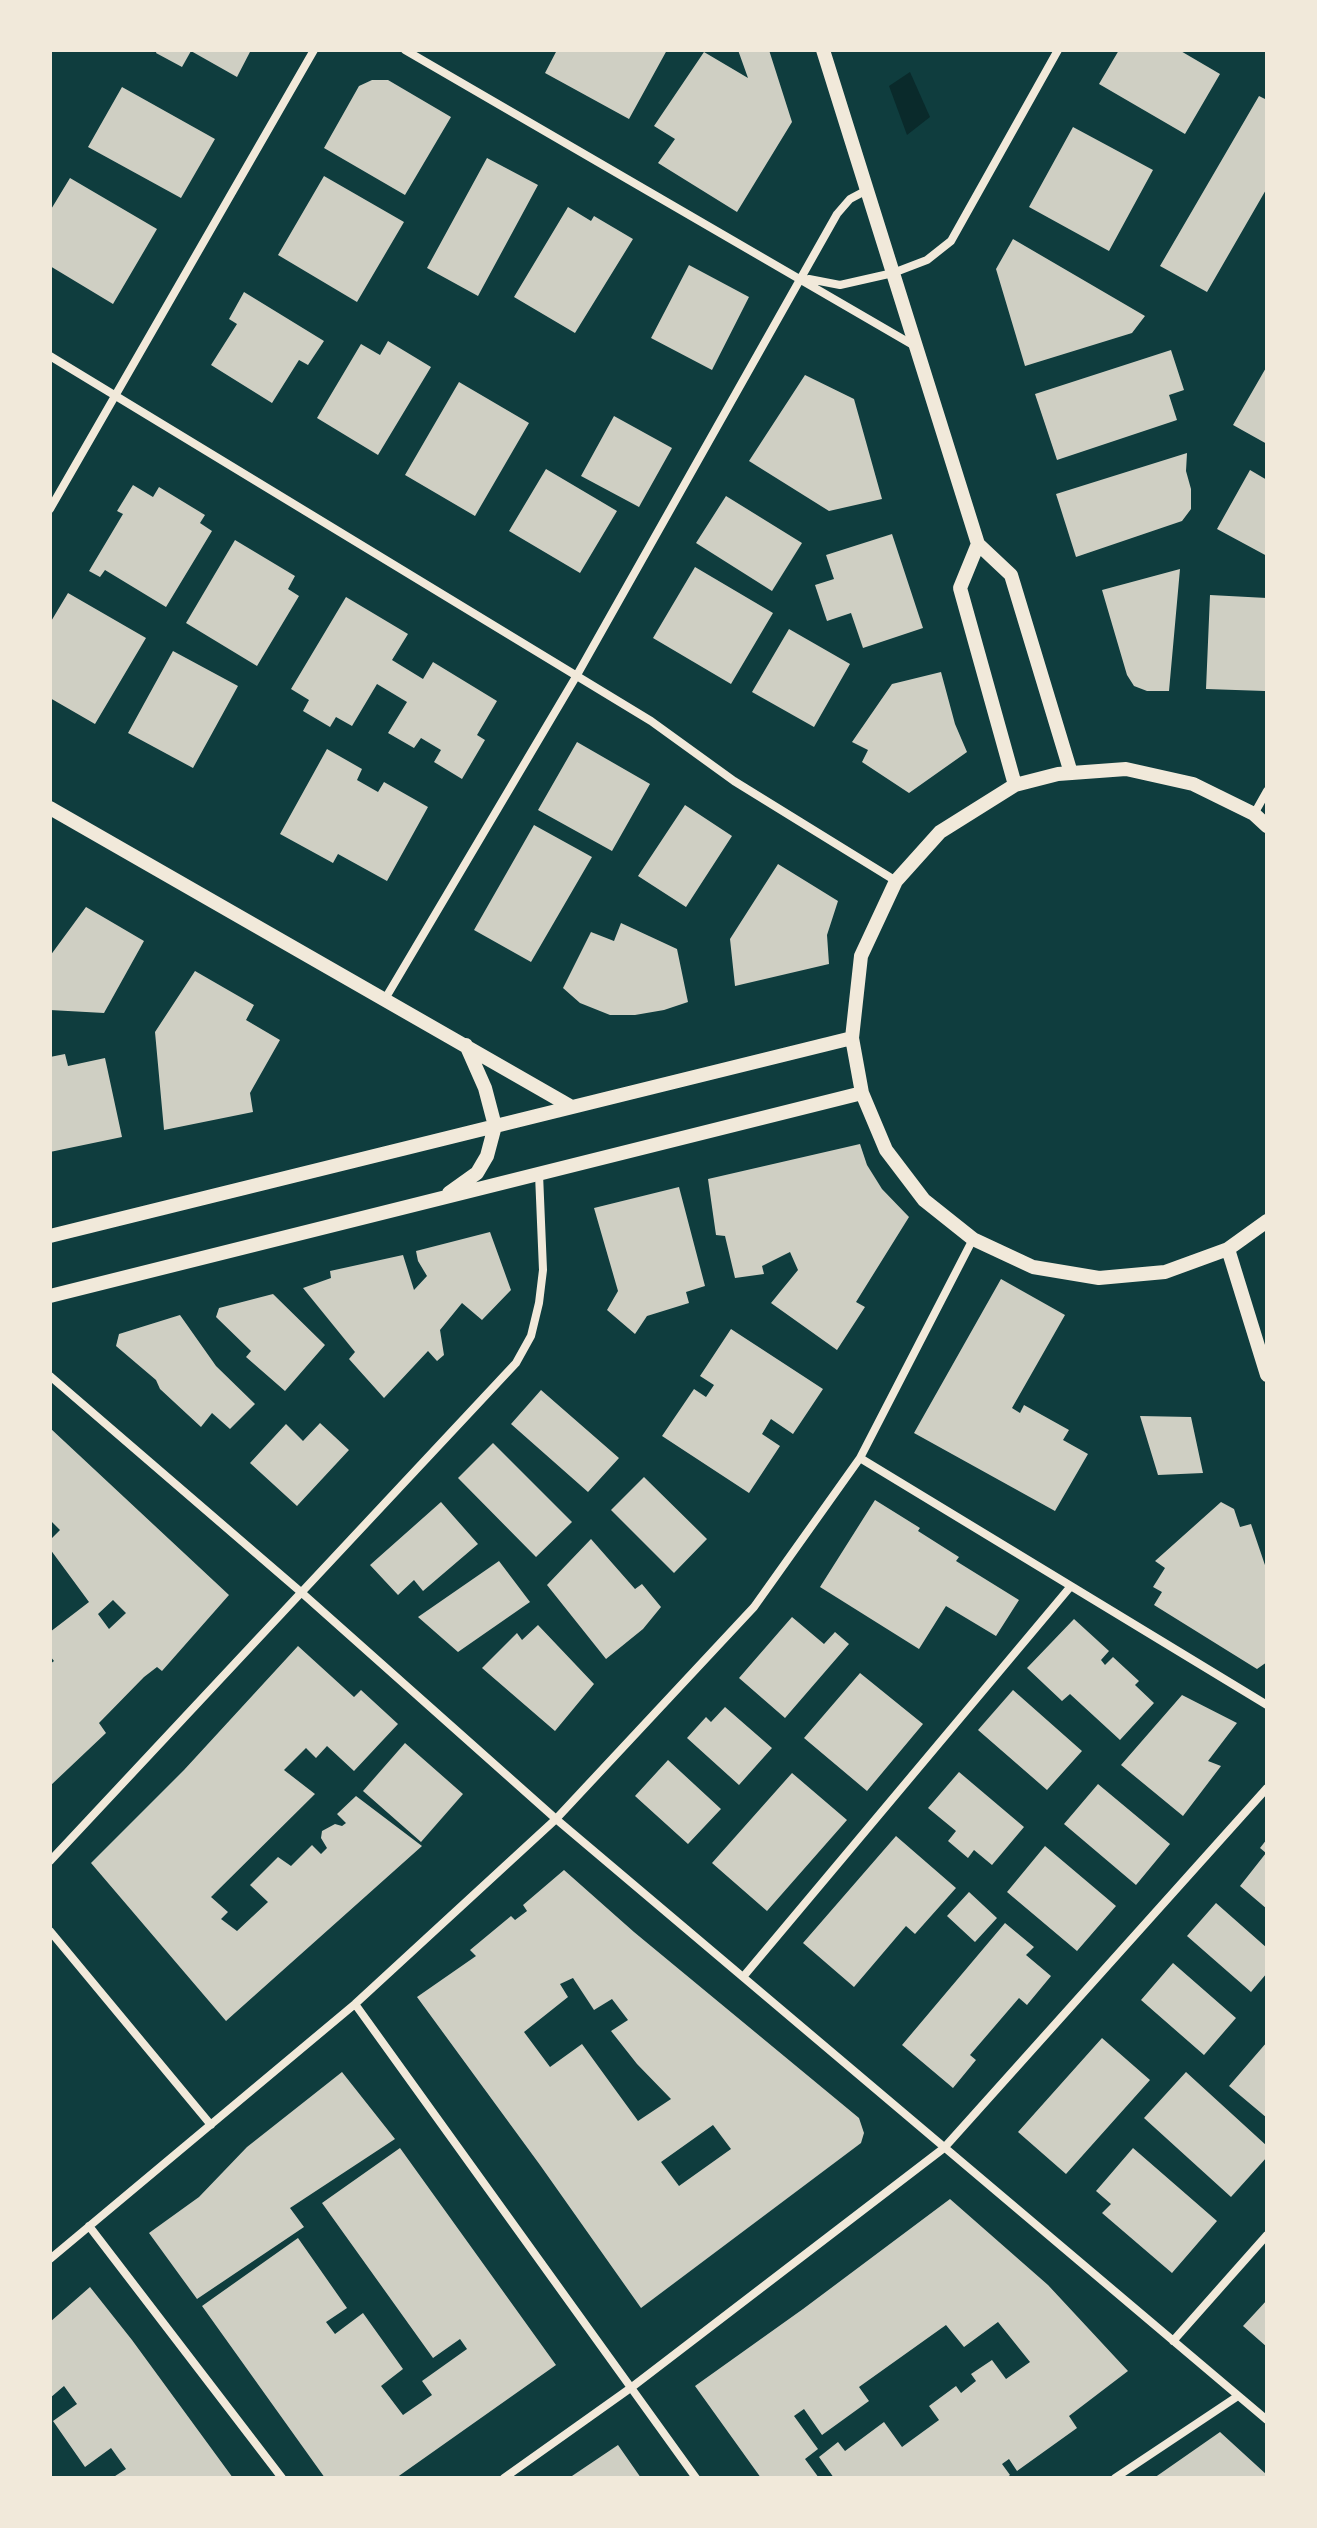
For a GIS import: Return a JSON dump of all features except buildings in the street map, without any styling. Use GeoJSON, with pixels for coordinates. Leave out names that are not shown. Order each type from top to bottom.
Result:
{"type":"FeatureCollection","features":[{"type":"Feature","properties":{"kind":"street"},"geometry":{"type":"LineString","coordinates":[[50,509],[314,50]]}},
{"type":"Feature","properties":{"kind":"street"},"geometry":{"type":"LineString","coordinates":[[405,50],[916,346]]}},
{"type":"Feature","properties":{"kind":"street"},"geometry":{"type":"LineString","coordinates":[[823,50],[978,544],[1011,575],[1071,773]]}},
{"type":"Feature","properties":{"kind":"street"},"geometry":{"type":"LineString","coordinates":[[800,277],[840,285],[893,273],[927,260],[951,241],[1058,50]]}},
{"type":"Feature","properties":{"kind":"street"},"geometry":{"type":"LineString","coordinates":[[385,999],[577,675],[837,214],[850,199],[867,190]]}},
{"type":"Feature","properties":{"kind":"street"},"geometry":{"type":"LineString","coordinates":[[50,356],[577,675],[651,721],[734,781],[896,881]]}},
{"type":"Feature","properties":{"kind":"street"},"geometry":{"type":"LineString","coordinates":[[978,544],[960,588],[1015,785]]}},
{"type":"Feature","properties":{"kind":"street"},"geometry":{"type":"LineString","coordinates":[[1267,826],[1254,814],[1193,784],[1126,769],[1071,773],[1015,785],[940,832],[896,881],[861,956],[852,1038],[862,1093],[886,1150],[924,1200],[973,1239],[1033,1267],[1099,1278],[1165,1272],[1228,1249],[1267,1221]]}},
{"type":"Feature","properties":{"kind":"street"},"geometry":{"type":"LineString","coordinates":[[1254,814],[1267,791]]}},
{"type":"Feature","properties":{"kind":"street"},"geometry":{"type":"LineString","coordinates":[[50,808],[570,1106]]}},
{"type":"Feature","properties":{"kind":"street"},"geometry":{"type":"LineString","coordinates":[[50,1236],[852,1038]]}},
{"type":"Feature","properties":{"kind":"street"},"geometry":{"type":"LineString","coordinates":[[440,1199],[477,1173],[487,1156],[495,1126],[485,1088],[466,1044]]}},
{"type":"Feature","properties":{"kind":"street"},"geometry":{"type":"LineString","coordinates":[[50,1296],[862,1093]]}},
{"type":"Feature","properties":{"kind":"street"},"geometry":{"type":"LineString","coordinates":[[50,1861],[516,1363],[531,1336],[539,1303],[543,1270],[539,1174]]}},
{"type":"Feature","properties":{"kind":"street"},"geometry":{"type":"LineString","coordinates":[[50,2259],[355,2004],[556,1819],[754,1607],[860,1458],[973,1239]]}},
{"type":"Feature","properties":{"kind":"street"},"geometry":{"type":"LineString","coordinates":[[1228,1249],[1267,1375]]}},
{"type":"Feature","properties":{"kind":"street"},"geometry":{"type":"LineString","coordinates":[[50,1376],[302,1593],[556,1819],[1267,2420]]}},
{"type":"Feature","properties":{"kind":"street"},"geometry":{"type":"LineString","coordinates":[[860,1458],[1267,1705]]}},
{"type":"Feature","properties":{"kind":"street"},"geometry":{"type":"LineString","coordinates":[[743,1977],[1071,1586]]}},
{"type":"Feature","properties":{"kind":"street"},"geometry":{"type":"LineString","coordinates":[[504,2478],[632,2387],[944,2148],[1267,1788]]}},
{"type":"Feature","properties":{"kind":"street"},"geometry":{"type":"LineString","coordinates":[[50,1931],[211,2125]]}},
{"type":"Feature","properties":{"kind":"street"},"geometry":{"type":"LineString","coordinates":[[355,2004],[696,2478]]}},
{"type":"Feature","properties":{"kind":"street"},"geometry":{"type":"LineString","coordinates":[[89,2226],[282,2478]]}},
{"type":"Feature","properties":{"kind":"street"},"geometry":{"type":"LineString","coordinates":[[1173,2341],[1267,2235]]}},
{"type":"Feature","properties":{"kind":"street"},"geometry":{"type":"LineString","coordinates":[[1115,2478],[1238,2396]]}},
{"type":"Feature","properties":{"kind":"water"},"geometry":{"type":"Polygon","coordinates":[[[910,72],[930,117],[907,135],[889,86],[910,72]]]}}]}
